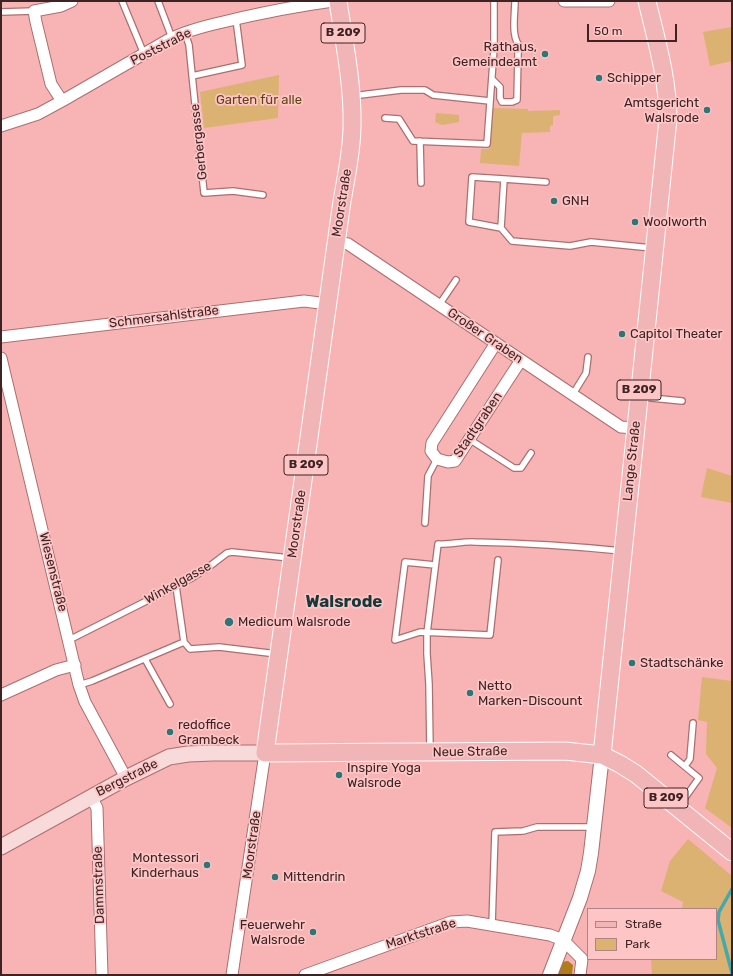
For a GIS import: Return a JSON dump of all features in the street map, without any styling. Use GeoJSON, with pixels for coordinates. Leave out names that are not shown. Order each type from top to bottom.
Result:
{"type":"FeatureCollection","features":[{"type":"Feature","properties":{"kind":"main road","name":"Moorstraße"},"geometry":{"type":"LineString","coordinates":[[265,753],[355,116],[338,1]]}},
{"type":"Feature","properties":{"kind":"main road","name":"Lange Straße"},"geometry":{"type":"LineString","coordinates":[[602,755],[668,119],[665,80],[647,1]]}},
{"type":"Feature","properties":{"kind":"main road","name":"Neue Straße"},"geometry":{"type":"LineString","coordinates":[[265,753],[565,751],[602,755]]}},
{"type":"Feature","properties":{"kind":"main road","name":"Bergstraße"},"geometry":{"type":"LineString","coordinates":[[1,846],[126,778],[169,757],[188,754],[265,753]]}},
{"type":"Feature","properties":{"kind":"main road","name":"B 209"},"geometry":{"type":"LineString","coordinates":[[602,755],[636,774],[732,852]]}},
{"type":"Feature","properties":{"kind":"street"},"geometry":{"type":"LineString","coordinates":[[62,101],[51,84],[34,10],[61,6],[72,1]]}},
{"type":"Feature","properties":{"kind":"street","name":"Poststraße"},"geometry":{"type":"LineString","coordinates":[[1,126],[38,114],[172,38],[185,33],[236,18],[284,8],[333,1]]}},
{"type":"Feature","properties":{"kind":"street"},"geometry":{"type":"LineString","coordinates":[[564,1],[609,1]]}},
{"type":"Feature","properties":{"kind":"street","name":"Großer Graben"},"geometry":{"type":"LineString","coordinates":[[336,242],[348,244],[621,426],[635,428]]}},
{"type":"Feature","properties":{"kind":"street","name":"Schmersahlstraße"},"geometry":{"type":"LineString","coordinates":[[1,337],[304,301],[328,304]]}},
{"type":"Feature","properties":{"kind":"street","name":"Stadtgraben"},"geometry":{"type":"LineString","coordinates":[[496,343],[432,442],[432,451],[437,459],[448,462],[454,461],[521,360]]}},
{"type":"Feature","properties":{"kind":"street","name":"Wiesenstraße"},"geometry":{"type":"LineString","coordinates":[[1,358],[84,702],[126,778]]}},
{"type":"Feature","properties":{"kind":"street"},"geometry":{"type":"LineString","coordinates":[[1,695],[56,670],[75,664]]}},
{"type":"Feature","properties":{"kind":"street","name":"Moorstraße"},"geometry":{"type":"LineString","coordinates":[[232,975],[265,753]]}},
{"type":"Feature","properties":{"kind":"street"},"geometry":{"type":"LineString","coordinates":[[550,975],[580,898],[588,871],[602,755]]}},
{"type":"Feature","properties":{"kind":"street","name":"Dammstraße"},"geometry":{"type":"LineString","coordinates":[[91,797],[97,808],[102,975]]}},
{"type":"Feature","properties":{"kind":"street","name":"Marktstraße"},"geometry":{"type":"LineString","coordinates":[[306,975],[451,922],[467,921],[492,925],[550,935],[563,940]]}},
{"type":"Feature","properties":{"kind":"street"},"geometry":{"type":"LineString","coordinates":[[563,940],[582,959],[580,975]]}},
{"type":"Feature","properties":{"kind":"lane"},"geometry":{"type":"LineString","coordinates":[[122,1],[144,54]]}},
{"type":"Feature","properties":{"kind":"lane"},"geometry":{"type":"LineString","coordinates":[[158,1],[172,38]]}},
{"type":"Feature","properties":{"kind":"lane"},"geometry":{"type":"LineString","coordinates":[[385,118],[399,119],[413,141],[487,144],[494,48],[494,1]]}},
{"type":"Feature","properties":{"kind":"lane"},"geometry":{"type":"LineString","coordinates":[[492,79],[500,87],[500,98],[502,102],[512,102],[517,100],[518,51],[522,48],[518,46],[514,38],[515,1]]}},
{"type":"Feature","properties":{"kind":"lane"},"geometry":{"type":"LineString","coordinates":[[1,12],[34,10]]}},
{"type":"Feature","properties":{"kind":"lane"},"geometry":{"type":"LineString","coordinates":[[192,76],[242,65],[236,18]]}},
{"type":"Feature","properties":{"kind":"lane","name":"Gerbergasse"},"geometry":{"type":"LineString","coordinates":[[185,33],[189,45],[204,193],[232,192],[263,195]]}},
{"type":"Feature","properties":{"kind":"lane"},"geometry":{"type":"LineString","coordinates":[[352,96],[401,90],[425,90],[433,95],[490,101]]}},
{"type":"Feature","properties":{"kind":"lane"},"geometry":{"type":"LineString","coordinates":[[420,141],[421,183]]}},
{"type":"Feature","properties":{"kind":"lane"},"geometry":{"type":"LineString","coordinates":[[546,182],[472,176],[469,222],[500,228],[512,241],[570,246],[591,242],[654,248]]}},
{"type":"Feature","properties":{"kind":"lane"},"geometry":{"type":"LineString","coordinates":[[500,228],[504,179]]}},
{"type":"Feature","properties":{"kind":"lane"},"geometry":{"type":"LineString","coordinates":[[439,305],[456,280]]}},
{"type":"Feature","properties":{"kind":"lane"},"geometry":{"type":"LineString","coordinates":[[573,394],[586,373],[588,357]]}},
{"type":"Feature","properties":{"kind":"lane"},"geometry":{"type":"LineString","coordinates":[[639,397],[682,401]]}},
{"type":"Feature","properties":{"kind":"lane"},"geometry":{"type":"LineString","coordinates":[[469,439],[514,468],[521,468],[531,453]]}},
{"type":"Feature","properties":{"kind":"lane"},"geometry":{"type":"LineString","coordinates":[[425,522],[428,476],[437,459]]}},
{"type":"Feature","properties":{"kind":"lane"},"geometry":{"type":"LineString","coordinates":[[430,752],[429,684],[426,654],[426,633],[438,544],[448,545],[472,542],[580,547],[622,551]]}},
{"type":"Feature","properties":{"kind":"lane","name":"Winkelgasse"},"geometry":{"type":"LineString","coordinates":[[69,640],[192,578],[227,553],[232,552],[293,558]]}},
{"type":"Feature","properties":{"kind":"lane"},"geometry":{"type":"LineString","coordinates":[[435,565],[405,562],[394,640],[420,632],[490,635],[498,560]]}},
{"type":"Feature","properties":{"kind":"lane"},"geometry":{"type":"LineString","coordinates":[[176,586],[184,642],[190,650],[219,647],[279,654]]}},
{"type":"Feature","properties":{"kind":"lane"},"geometry":{"type":"LineString","coordinates":[[79,685],[92,681],[184,642]]}},
{"type":"Feature","properties":{"kind":"lane"},"geometry":{"type":"LineString","coordinates":[[145,659],[170,704]]}},
{"type":"Feature","properties":{"kind":"lane"},"geometry":{"type":"LineString","coordinates":[[685,766],[690,758],[693,723]]}},
{"type":"Feature","properties":{"kind":"lane"},"geometry":{"type":"LineString","coordinates":[[672,755],[699,778],[678,808]]}},
{"type":"Feature","properties":{"kind":"lane"},"geometry":{"type":"LineString","coordinates":[[492,925],[495,832],[523,831],[537,827],[594,827]]}},
{"type":"Feature","properties":{"kind":"green space"},"geometry":{"type":"Polygon","coordinates":[[[732,27],[732,61],[710,66],[703,32],[732,27]]]}},
{"type":"Feature","properties":{"kind":"green space","name":"Garten für alle"},"geometry":{"type":"Polygon","coordinates":[[[279,75],[278,118],[204,128],[200,92],[279,75]]]}},
{"type":"Feature","properties":{"kind":"green space"},"geometry":{"type":"Polygon","coordinates":[[[493,108],[528,109],[528,111],[560,110],[560,115],[553,116],[553,125],[550,126],[550,132],[522,133],[519,166],[480,163],[481,149],[489,149],[493,108]]]}},
{"type":"Feature","properties":{"kind":"green space"},"geometry":{"type":"Polygon","coordinates":[[[436,113],[459,115],[459,122],[442,125],[435,122],[436,113]]]}},
{"type":"Feature","properties":{"kind":"green space"},"geometry":{"type":"Polygon","coordinates":[[[707,468],[732,476],[732,503],[701,497],[707,468]]]}},
{"type":"Feature","properties":{"kind":"green space"},"geometry":{"type":"Polygon","coordinates":[[[702,677],[732,681],[732,828],[705,808],[717,768],[706,754],[707,722],[698,720],[702,677]]]}},
{"type":"Feature","properties":{"kind":"green space"},"geometry":{"type":"Polygon","coordinates":[[[688,839],[732,876],[732,975],[652,975],[651,960],[717,960],[717,908],[682,908],[683,902],[661,891],[670,861],[688,839]]]}},
{"type":"Feature","properties":{"kind":"shaded area"},"geometry":{"type":"Polygon","coordinates":[[[568,961],[573,965],[572,975],[556,975],[561,962],[568,961]]]}},
{"type":"Feature","properties":{"kind":"waterway"},"geometry":{"type":"LineString","coordinates":[[732,889],[719,912],[718,920],[732,973]]}},
{"type":"Feature","properties":{"kind":"place","name":"Rathaus, Gemeindeamt"},"geometry":{"type":"Point","coordinates":[545,54]}},
{"type":"Feature","properties":{"kind":"place","name":"Schipper"},"geometry":{"type":"Point","coordinates":[599,78]}},
{"type":"Feature","properties":{"kind":"place","name":"Amtsgericht Walsrode"},"geometry":{"type":"Point","coordinates":[707,110]}},
{"type":"Feature","properties":{"kind":"place","name":"GNH"},"geometry":{"type":"Point","coordinates":[554,201]}},
{"type":"Feature","properties":{"kind":"place","name":"Woolworth"},"geometry":{"type":"Point","coordinates":[635,222]}},
{"type":"Feature","properties":{"kind":"place","name":"Capitol Theater"},"geometry":{"type":"Point","coordinates":[622,334]}},
{"type":"Feature","properties":{"kind":"place","name":"Medicum Walsrode"},"geometry":{"type":"Point","coordinates":[229,622]}},
{"type":"Feature","properties":{"kind":"place","name":"Stadtschänke"},"geometry":{"type":"Point","coordinates":[632,663]}},
{"type":"Feature","properties":{"kind":"place","name":"Netto Marken-Discount"},"geometry":{"type":"Point","coordinates":[470,693]}},
{"type":"Feature","properties":{"kind":"place","name":"redoffice Grambeck"},"geometry":{"type":"Point","coordinates":[170,732]}},
{"type":"Feature","properties":{"kind":"place","name":"Inspire Yoga Walsrode"},"geometry":{"type":"Point","coordinates":[339,775]}},
{"type":"Feature","properties":{"kind":"place","name":"Montessori Kinderhaus"},"geometry":{"type":"Point","coordinates":[207,865]}},
{"type":"Feature","properties":{"kind":"place","name":"Mittendrin"},"geometry":{"type":"Point","coordinates":[275,877]}},
{"type":"Feature","properties":{"kind":"place","name":"Feuerwehr Walsrode"},"geometry":{"type":"Point","coordinates":[313,932]}},
{"type":"Feature","properties":{"kind":"district","name":"Walsrode"},"geometry":{"type":"Point","coordinates":[344,602]}}]}
